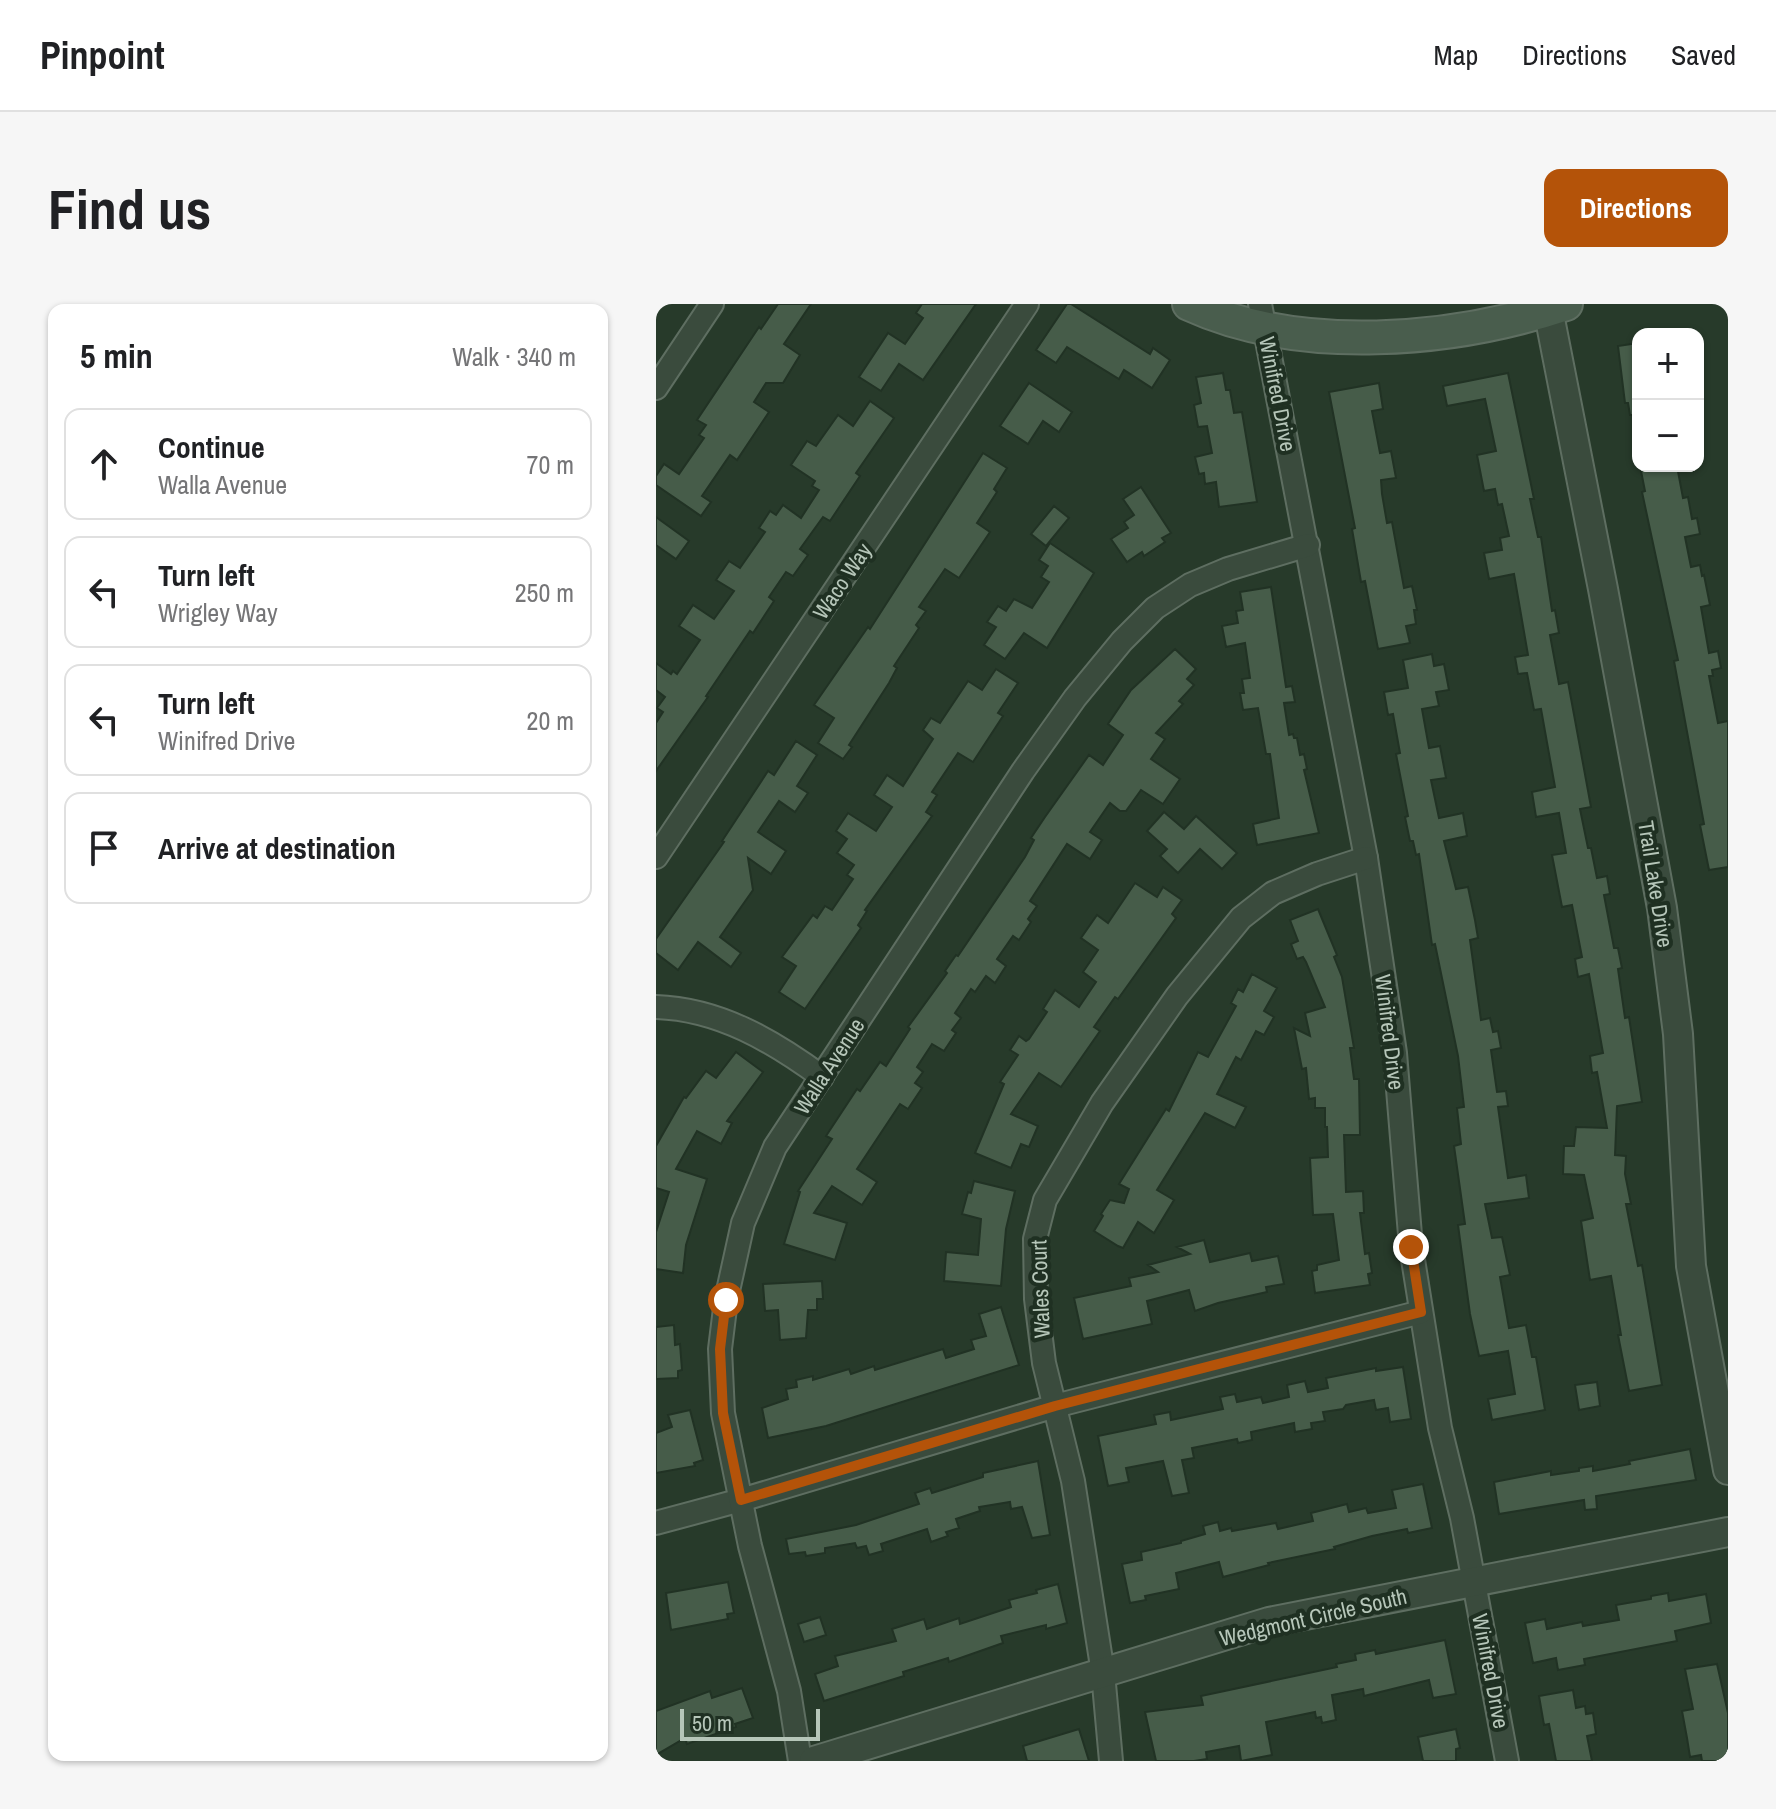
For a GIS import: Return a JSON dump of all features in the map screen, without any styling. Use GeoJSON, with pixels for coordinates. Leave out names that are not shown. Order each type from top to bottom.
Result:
{"type":"FeatureCollection","features":[{"type":"Feature","properties":{"kind":"main road"},"geometry":{"type":"LineString","coordinates":[[1189,304],[1215,316],[1263,316],[1304,334],[1396,336],[1499,324],[1553,306]]}},
{"type":"Feature","properties":{"kind":"street"},"geometry":{"type":"LineString","coordinates":[[656,388],[712,304]]}},
{"type":"Feature","properties":{"kind":"street","name":"Waco Way"},"geometry":{"type":"LineString","coordinates":[[656,857],[1027,304]]}},
{"type":"Feature","properties":{"kind":"street","name":"Trail Lake Drive"},"geometry":{"type":"LineString","coordinates":[[1553,306],[1662,908],[1678,1034],[1691,1266],[1728,1470]]}},
{"type":"Feature","properties":{"kind":"street","name":"Winifred Drive"},"geometry":{"type":"LineString","coordinates":[[1263,316],[1366,858],[1395,1053],[1411,1247],[1421,1312],[1440,1428],[1474,1582],[1507,1761]]}},
{"type":"Feature","properties":{"kind":"street","name":"Walla Avenue"},"geometry":{"type":"LineString","coordinates":[[800,1761],[789,1691],[750,1546],[723,1413],[720,1349],[726,1300],[743,1223],[775,1147],[1023,771],[1075,698],[1122,641],[1155,608],[1190,585],[1228,569],[1308,545]]}},
{"type":"Feature","properties":{"kind":"street","name":"Wales Court"},"geometry":{"type":"LineString","coordinates":[[1111,1761],[1103,1673],[1073,1481],[1044,1363],[1036,1299],[1035,1239],[1045,1200],[1102,1103],[1177,996],[1241,918],[1273,893],[1366,858]]}},
{"type":"Feature","properties":{"kind":"street"},"geometry":{"type":"LineString","coordinates":[[656,1007],[701,1013],[739,1026],[783,1048],[822,1077]]}},
{"type":"Feature","properties":{"kind":"street"},"geometry":{"type":"LineString","coordinates":[[656,1523],[1055,1406],[1421,1312]]}},
{"type":"Feature","properties":{"kind":"street","name":"Wedgmont Circle South"},"geometry":{"type":"LineString","coordinates":[[814,1761],[1269,1622],[1728,1532]]}},
{"type":"Feature","properties":{"kind":"building"},"geometry":{"type":"Polygon","coordinates":[[[778,304],[811,304],[784,344],[800,355],[783,383],[766,383],[754,402],[769,412],[737,460],[730,455],[702,496],[711,502],[701,516],[656,485],[656,476],[664,464],[679,474],[704,438],[699,435],[706,425],[697,420],[759,327],[761,329],[778,304]]]}},
{"type":"Feature","properties":{"kind":"building"},"geometry":{"type":"Polygon","coordinates":[[[922,304],[976,304],[923,380],[899,364],[881,391],[859,377],[888,333],[905,344],[923,318],[916,313],[922,304]]]}},
{"type":"Feature","properties":{"kind":"building"},"geometry":{"type":"Polygon","coordinates":[[[1067,304],[1150,354],[1153,348],[1170,360],[1152,388],[1124,370],[1119,379],[1067,347],[1056,363],[1036,350],[1067,304]]]}},
{"type":"Feature","properties":{"kind":"building"},"geometry":{"type":"Polygon","coordinates":[[[1632,344],[1632,415],[1628,403],[1625,403],[1618,346],[1632,344]]]}},
{"type":"Feature","properties":{"kind":"building"},"geometry":{"type":"Polygon","coordinates":[[[1223,373],[1234,413],[1242,412],[1257,502],[1219,507],[1216,482],[1205,484],[1204,473],[1199,474],[1195,457],[1212,453],[1207,426],[1198,427],[1194,405],[1201,403],[1196,377],[1223,373]]]}},
{"type":"Feature","properties":{"kind":"building"},"geometry":{"type":"Polygon","coordinates":[[[1508,373],[1534,499],[1530,499],[1538,537],[1541,537],[1552,611],[1555,610],[1559,633],[1550,635],[1559,684],[1568,682],[1591,807],[1580,809],[1597,878],[1607,876],[1610,894],[1604,895],[1614,948],[1618,948],[1622,968],[1618,969],[1625,1018],[1629,1017],[1642,1102],[1617,1106],[1615,1155],[1626,1156],[1625,1174],[1631,1204],[1626,1204],[1638,1266],[1642,1265],[1662,1385],[1629,1391],[1611,1276],[1590,1280],[1581,1221],[1593,1218],[1584,1175],[1563,1174],[1564,1146],[1574,1146],[1576,1127],[1607,1128],[1597,1072],[1592,1073],[1590,1056],[1603,1053],[1589,974],[1578,977],[1575,959],[1582,957],[1572,905],[1562,907],[1552,855],[1566,853],[1559,813],[1536,817],[1532,792],[1555,787],[1541,709],[1534,710],[1527,673],[1518,674],[1515,657],[1528,655],[1514,574],[1489,579],[1484,553],[1502,550],[1500,538],[1509,536],[1502,504],[1498,505],[1495,489],[1484,491],[1477,455],[1496,451],[1485,399],[1447,406],[1443,386],[1508,373]]]}},
{"type":"Feature","properties":{"kind":"building"},"geometry":{"type":"Polygon","coordinates":[[[1029,383],[1072,412],[1059,432],[1043,421],[1028,444],[1000,426],[1029,383]]]}},
{"type":"Feature","properties":{"kind":"building"},"geometry":{"type":"Polygon","coordinates":[[[1379,383],[1383,409],[1372,411],[1380,453],[1391,451],[1396,478],[1381,480],[1382,494],[1387,523],[1392,522],[1404,588],[1412,586],[1417,610],[1414,610],[1416,624],[1406,626],[1410,643],[1378,649],[1365,581],[1361,582],[1352,529],[1355,528],[1329,392],[1379,383]]]}},
{"type":"Feature","properties":{"kind":"building"},"geometry":{"type":"Polygon","coordinates":[[[870,401],[894,418],[856,473],[860,476],[830,521],[823,517],[800,549],[808,555],[793,576],[786,572],[769,597],[774,601],[753,633],[750,631],[656,771],[656,723],[663,712],[657,708],[665,697],[656,690],[656,663],[671,674],[673,671],[677,674],[700,640],[679,626],[693,605],[714,619],[734,591],[716,580],[729,561],[740,568],[765,532],[759,528],[770,511],[776,515],[783,505],[801,518],[819,490],[812,486],[815,481],[791,465],[807,441],[816,446],[838,415],[853,426],[870,401]]]}},
{"type":"Feature","properties":{"kind":"building"},"geometry":{"type":"Polygon","coordinates":[[[983,453],[1007,468],[994,489],[997,492],[977,523],[990,532],[959,578],[945,569],[919,607],[926,611],[916,625],[919,628],[894,666],[897,668],[889,683],[843,759],[818,743],[834,718],[814,705],[868,627],[870,629],[983,453]]]}},
{"type":"Feature","properties":{"kind":"building"},"geometry":{"type":"Polygon","coordinates":[[[1641,472],[1678,472],[1683,498],[1688,497],[1692,519],[1697,518],[1700,534],[1685,537],[1691,567],[1700,565],[1704,575],[1710,605],[1701,607],[1709,653],[1718,651],[1721,668],[1712,670],[1713,676],[1709,676],[1718,723],[1728,721],[1728,867],[1709,870],[1700,825],[1704,824],[1674,661],[1678,660],[1642,492],[1645,491],[1641,472]]]}},
{"type":"Feature","properties":{"kind":"building"},"geometry":{"type":"Polygon","coordinates":[[[1141,487],[1171,533],[1162,538],[1165,542],[1144,556],[1142,552],[1127,562],[1111,539],[1128,528],[1124,522],[1134,515],[1123,499],[1141,487]]]}},
{"type":"Feature","properties":{"kind":"building"},"geometry":{"type":"Polygon","coordinates":[[[1054,506],[1069,518],[1046,546],[1031,534],[1054,506]]]}},
{"type":"Feature","properties":{"kind":"building"},"geometry":{"type":"Polygon","coordinates":[[[656,517],[689,541],[676,559],[656,545],[656,517]]]}},
{"type":"Feature","properties":{"kind":"building"},"geometry":{"type":"Polygon","coordinates":[[[1050,543],[1094,573],[1047,648],[1024,633],[1005,659],[984,645],[996,627],[987,622],[998,606],[1006,611],[1014,599],[1032,608],[1049,582],[1041,577],[1048,566],[1039,560],[1050,543]]]}},
{"type":"Feature","properties":{"kind":"building"},"geometry":{"type":"Polygon","coordinates":[[[1271,587],[1286,687],[1292,686],[1295,702],[1284,703],[1289,735],[1297,738],[1300,755],[1304,754],[1307,769],[1304,770],[1319,833],[1257,845],[1253,824],[1279,818],[1270,754],[1266,754],[1258,708],[1243,710],[1240,693],[1244,693],[1242,679],[1250,678],[1245,643],[1226,647],[1222,626],[1238,623],[1236,611],[1243,610],[1240,592],[1271,587]]]}},
{"type":"Feature","properties":{"kind":"building"},"geometry":{"type":"Polygon","coordinates":[[[1175,649],[1196,669],[1187,679],[1194,685],[1179,701],[1183,704],[1156,733],[1165,739],[1151,759],[1180,779],[1163,804],[1141,790],[1126,811],[1120,811],[1110,803],[1090,832],[1102,840],[1090,859],[1067,844],[1030,901],[1037,906],[1028,919],[1031,922],[1019,940],[1013,936],[997,959],[1006,966],[995,983],[986,976],[975,992],[971,989],[955,1013],[961,1018],[952,1030],[956,1033],[944,1051],[932,1044],[917,1067],[923,1072],[915,1083],[922,1088],[908,1109],[900,1104],[857,1169],[877,1182],[862,1205],[832,1186],[814,1213],[847,1223],[835,1260],[784,1244],[798,1191],[832,1139],[826,1136],[857,1089],[860,1091],[880,1062],[886,1066],[910,1029],[908,1027],[947,973],[945,971],[1025,857],[1034,840],[1031,838],[1089,755],[1103,765],[1123,735],[1108,724],[1131,690],[1175,649]]]}},
{"type":"Feature","properties":{"kind":"building"},"geometry":{"type":"Polygon","coordinates":[[[1432,654],[1434,666],[1444,664],[1449,690],[1436,692],[1439,706],[1422,709],[1429,748],[1440,746],[1446,778],[1431,780],[1439,818],[1463,813],[1467,836],[1444,841],[1456,889],[1468,887],[1475,920],[1478,938],[1470,940],[1481,1020],[1490,1018],[1493,1032],[1498,1031],[1501,1048],[1491,1050],[1497,1092],[1506,1091],[1508,1106],[1498,1107],[1508,1178],[1526,1175],[1529,1198],[1485,1204],[1492,1238],[1502,1237],[1510,1275],[1500,1277],[1509,1328],[1526,1325],[1532,1357],[1536,1357],[1545,1410],[1492,1420],[1488,1399],[1515,1394],[1508,1351],[1479,1356],[1470,1314],[1458,1225],[1465,1224],[1454,1146],[1461,1144],[1457,1108],[1464,1107],[1458,1056],[1435,944],[1432,945],[1419,854],[1416,855],[1413,841],[1410,841],[1405,817],[1408,816],[1396,754],[1400,753],[1393,714],[1388,715],[1384,692],[1408,688],[1403,660],[1432,654]]]}},
{"type":"Feature","properties":{"kind":"building"},"geometry":{"type":"Polygon","coordinates":[[[996,669],[1018,683],[998,713],[1003,716],[973,762],[958,753],[932,792],[937,795],[926,812],[932,816],[865,910],[858,925],[861,928],[805,1009],[779,992],[796,966],[782,957],[813,915],[817,918],[825,906],[832,910],[853,879],[847,875],[854,865],[837,853],[847,839],[836,831],[848,813],[876,831],[892,807],[874,795],[887,775],[903,786],[933,739],[923,730],[931,718],[940,723],[968,681],[982,690],[996,669]]]}},
{"type":"Feature","properties":{"kind":"building"},"geometry":{"type":"Polygon","coordinates":[[[796,741],[817,755],[797,786],[808,793],[795,812],[779,801],[758,832],[786,851],[771,874],[748,858],[753,890],[720,937],[741,953],[731,967],[698,942],[678,970],[656,953],[656,939],[724,842],[768,771],[774,775],[796,741]]]}},
{"type":"Feature","properties":{"kind":"building"},"geometry":{"type":"Polygon","coordinates":[[[1164,812],[1184,829],[1196,816],[1237,853],[1222,869],[1200,849],[1178,873],[1160,856],[1167,849],[1147,831],[1164,812]]]}},
{"type":"Feature","properties":{"kind":"building"},"geometry":{"type":"Polygon","coordinates":[[[1135,883],[1157,897],[1163,887],[1182,900],[1172,914],[1176,918],[1094,1027],[1100,1031],[1061,1087],[1039,1073],[1011,1114],[1038,1126],[1029,1147],[1021,1144],[1011,1168],[975,1153],[1004,1084],[1000,1082],[1018,1055],[1010,1050],[1019,1036],[1026,1041],[1029,1039],[1047,1012],[1043,1009],[1055,990],[1079,1007],[1096,982],[1083,972],[1098,950],[1081,938],[1097,915],[1108,923],[1135,883]]]}},
{"type":"Feature","properties":{"kind":"building"},"geometry":{"type":"Polygon","coordinates":[[[1318,909],[1337,955],[1334,957],[1342,977],[1354,1048],[1350,1048],[1354,1079],[1359,1079],[1360,1135],[1344,1135],[1346,1192],[1363,1191],[1364,1213],[1360,1213],[1365,1254],[1369,1253],[1372,1273],[1368,1274],[1370,1285],[1315,1293],[1312,1271],[1317,1270],[1317,1265],[1339,1260],[1333,1214],[1313,1215],[1310,1158],[1328,1157],[1327,1127],[1325,1108],[1315,1108],[1315,1098],[1309,1099],[1306,1068],[1302,1069],[1294,1028],[1310,1036],[1305,1013],[1325,1007],[1306,962],[1303,957],[1297,959],[1291,944],[1298,941],[1290,920],[1318,909]]]}},
{"type":"Feature","properties":{"kind":"building"},"geometry":{"type":"Polygon","coordinates":[[[1252,974],[1277,988],[1264,1011],[1274,1017],[1264,1035],[1256,1031],[1241,1060],[1236,1057],[1217,1094],[1246,1107],[1235,1128],[1205,1113],[1157,1190],[1174,1200],[1154,1233],[1138,1222],[1123,1248],[1118,1246],[1094,1231],[1103,1216],[1101,1214],[1110,1200],[1124,1203],[1129,1189],[1119,1184],[1166,1109],[1169,1111],[1198,1052],[1208,1057],[1236,1006],[1231,1003],[1238,989],[1243,992],[1252,974]]]}},
{"type":"Feature","properties":{"kind":"building"},"geometry":{"type":"Polygon","coordinates":[[[736,1052],[763,1072],[727,1121],[732,1123],[721,1144],[697,1131],[676,1169],[707,1179],[686,1245],[683,1273],[656,1269],[656,1232],[669,1192],[656,1188],[656,1146],[684,1097],[706,1071],[716,1078],[736,1052]]]}},
{"type":"Feature","properties":{"kind":"building"},"geometry":{"type":"Polygon","coordinates":[[[974,1181],[1015,1191],[1006,1229],[1001,1286],[944,1281],[946,1252],[978,1255],[981,1219],[962,1214],[974,1181]]]}},
{"type":"Feature","properties":{"kind":"building"},"geometry":{"type":"Polygon","coordinates":[[[1204,1240],[1210,1262],[1250,1253],[1252,1261],[1278,1256],[1284,1284],[1266,1287],[1267,1292],[1195,1311],[1189,1290],[1147,1301],[1152,1324],[1083,1339],[1074,1298],[1131,1286],[1129,1278],[1158,1272],[1148,1265],[1190,1254],[1177,1247],[1204,1240]]]}},
{"type":"Feature","properties":{"kind":"building"},"geometry":{"type":"Polygon","coordinates":[[[822,1281],[823,1299],[817,1299],[817,1310],[808,1310],[806,1338],[780,1340],[778,1310],[765,1311],[763,1284],[822,1281]]]}},
{"type":"Feature","properties":{"kind":"building"},"geometry":{"type":"Polygon","coordinates":[[[1001,1307],[1019,1365],[826,1426],[768,1438],[762,1408],[788,1399],[786,1389],[797,1387],[796,1380],[813,1376],[813,1380],[849,1369],[851,1374],[874,1366],[875,1370],[943,1349],[946,1358],[974,1349],[971,1340],[986,1336],[979,1314],[1001,1307]]]}},
{"type":"Feature","properties":{"kind":"building"},"geometry":{"type":"Polygon","coordinates":[[[674,1325],[675,1345],[680,1344],[682,1370],[678,1371],[678,1378],[656,1379],[656,1327],[674,1325]]]}},
{"type":"Feature","properties":{"kind":"building"},"geometry":{"type":"Polygon","coordinates":[[[1403,1367],[1411,1419],[1390,1422],[1388,1408],[1376,1410],[1374,1400],[1346,1405],[1343,1409],[1323,1412],[1325,1421],[1311,1423],[1312,1429],[1295,1432],[1294,1423],[1251,1432],[1252,1440],[1238,1443],[1237,1439],[1192,1448],[1194,1458],[1182,1460],[1189,1493],[1172,1496],[1163,1461],[1126,1468],[1129,1482],[1108,1486],[1098,1436],[1156,1424],[1154,1415],[1170,1412],[1171,1420],[1223,1409],[1220,1397],[1235,1394],[1237,1402],[1261,1397],[1263,1403],[1289,1397],[1287,1385],[1305,1381],[1308,1392],[1328,1388],[1326,1378],[1376,1368],[1376,1371],[1403,1367]]]}},
{"type":"Feature","properties":{"kind":"building"},"geometry":{"type":"Polygon","coordinates":[[[1597,1382],[1600,1406],[1579,1410],[1575,1385],[1597,1382]]]}},
{"type":"Feature","properties":{"kind":"building"},"geometry":{"type":"Polygon","coordinates":[[[690,1410],[703,1460],[694,1463],[695,1466],[656,1473],[656,1433],[672,1427],[668,1415],[690,1410]]]}},
{"type":"Feature","properties":{"kind":"building"},"geometry":{"type":"Polygon","coordinates":[[[1690,1449],[1696,1480],[1596,1496],[1597,1509],[1585,1510],[1584,1500],[1499,1514],[1494,1482],[1551,1471],[1551,1475],[1579,1471],[1579,1468],[1593,1466],[1593,1471],[1690,1449]]]}},
{"type":"Feature","properties":{"kind":"building"},"geometry":{"type":"Polygon","coordinates":[[[1038,1461],[1050,1535],[1032,1538],[1022,1507],[1011,1509],[1010,1502],[979,1507],[980,1511],[956,1519],[959,1528],[931,1542],[927,1529],[881,1544],[883,1551],[869,1555],[866,1546],[857,1548],[855,1543],[825,1548],[825,1553],[806,1556],[805,1552],[789,1554],[786,1539],[856,1525],[919,1504],[915,1493],[930,1488],[932,1493],[983,1477],[983,1473],[1038,1461]]]}},
{"type":"Feature","properties":{"kind":"building"},"geometry":{"type":"Polygon","coordinates":[[[1423,1484],[1432,1528],[1372,1536],[1335,1549],[1268,1563],[1223,1577],[1219,1562],[1176,1573],[1179,1589],[1145,1596],[1146,1600],[1130,1603],[1122,1564],[1142,1560],[1141,1552],[1205,1534],[1203,1526],[1218,1522],[1220,1531],[1231,1528],[1232,1531],[1276,1523],[1278,1529],[1313,1521],[1311,1513],[1347,1504],[1349,1512],[1366,1508],[1368,1513],[1396,1508],[1392,1490],[1423,1484]]]}},
{"type":"Feature","properties":{"kind":"building"},"geometry":{"type":"Polygon","coordinates":[[[728,1582],[734,1613],[727,1614],[728,1619],[671,1630],[666,1593],[728,1582]]]}},
{"type":"Feature","properties":{"kind":"building"},"geometry":{"type":"Polygon","coordinates":[[[1058,1584],[1067,1623],[1001,1636],[1003,1643],[949,1662],[948,1658],[903,1672],[904,1676],[824,1701],[815,1674],[838,1666],[835,1656],[896,1641],[892,1629],[924,1619],[927,1629],[959,1618],[960,1624],[1011,1607],[1009,1600],[1058,1584]]]}},
{"type":"Feature","properties":{"kind":"building"},"geometry":{"type":"Polygon","coordinates":[[[1668,1593],[1669,1601],[1706,1594],[1711,1623],[1675,1631],[1677,1641],[1584,1659],[1585,1665],[1558,1670],[1556,1658],[1533,1663],[1525,1623],[1545,1619],[1547,1629],[1582,1622],[1583,1626],[1619,1620],[1616,1605],[1668,1593]]]}},
{"type":"Feature","properties":{"kind":"building"},"geometry":{"type":"Polygon","coordinates":[[[820,1617],[826,1635],[804,1642],[798,1624],[820,1617]]]}},
{"type":"Feature","properties":{"kind":"building"},"geometry":{"type":"Polygon","coordinates":[[[1445,1640],[1456,1694],[1433,1698],[1429,1680],[1364,1696],[1363,1689],[1332,1695],[1336,1720],[1322,1723],[1315,1712],[1266,1722],[1272,1755],[1241,1761],[1239,1746],[1206,1752],[1207,1759],[1156,1761],[1145,1712],[1203,1705],[1201,1696],[1337,1667],[1336,1664],[1356,1660],[1355,1654],[1375,1650],[1376,1654],[1445,1640]]]}},
{"type":"Feature","properties":{"kind":"building"},"geometry":{"type":"Polygon","coordinates":[[[1717,1664],[1728,1713],[1728,1761],[1702,1761],[1701,1755],[1690,1757],[1682,1711],[1693,1709],[1685,1669],[1717,1664]]]}},
{"type":"Feature","properties":{"kind":"building"},"geometry":{"type":"Polygon","coordinates":[[[742,1688],[753,1718],[687,1744],[685,1738],[656,1755],[656,1711],[710,1691],[712,1698],[742,1688]]]}},
{"type":"Feature","properties":{"kind":"building"},"geometry":{"type":"Polygon","coordinates":[[[1573,1690],[1576,1708],[1585,1706],[1586,1714],[1593,1713],[1596,1734],[1587,1736],[1592,1761],[1556,1761],[1549,1724],[1544,1725],[1539,1696],[1573,1690]]]}},
{"type":"Feature","properties":{"kind":"building"},"geometry":{"type":"Polygon","coordinates":[[[1079,1729],[1089,1761],[1027,1761],[1023,1746],[1079,1729]]]}},
{"type":"Feature","properties":{"kind":"building"},"geometry":{"type":"Polygon","coordinates":[[[1456,1729],[1460,1748],[1456,1749],[1456,1761],[1423,1761],[1418,1737],[1456,1729]]]}},
{"type":"Feature","properties":{"kind":"route"},"geometry":{"type":"LineString","coordinates":[[726,1300],[720,1349],[723,1413],[741,1500],[1055,1406],[1421,1312],[1411,1247]]}}]}
